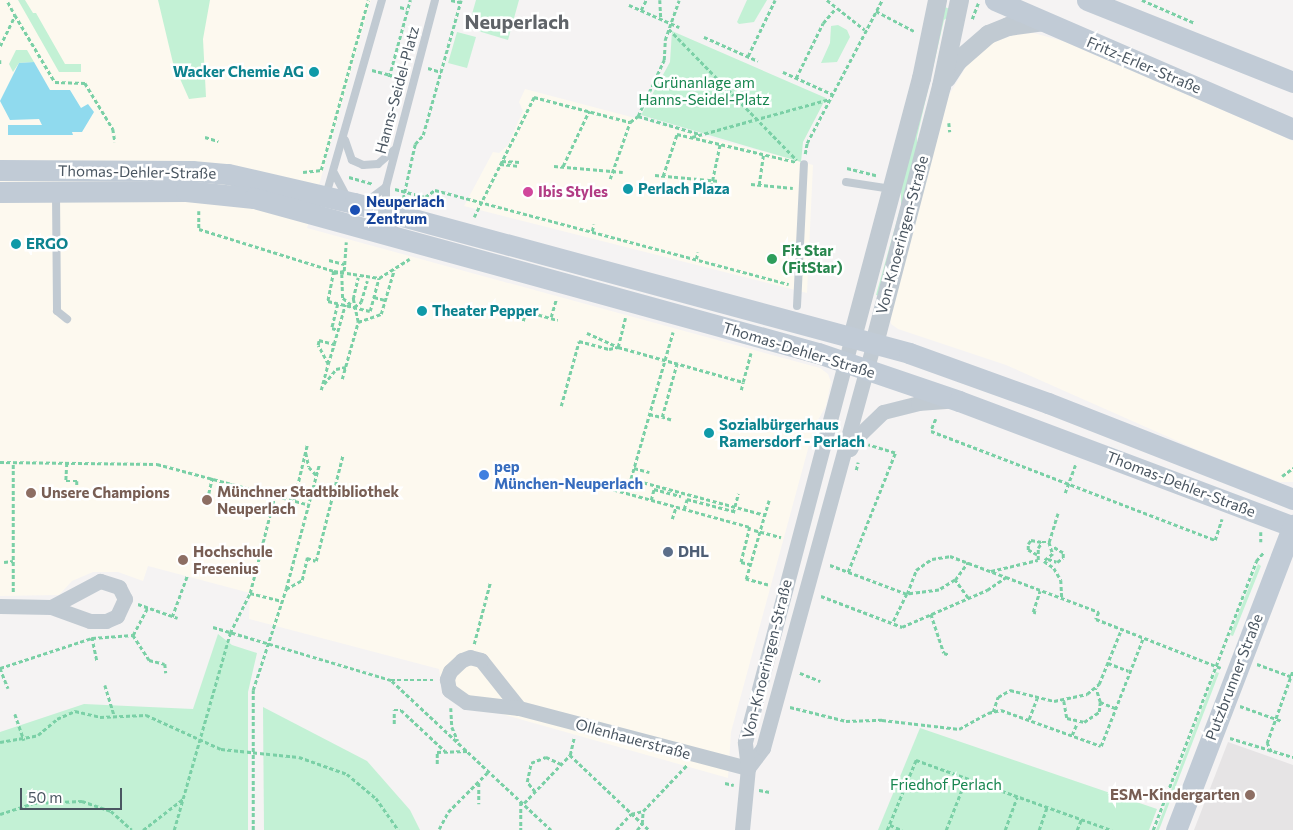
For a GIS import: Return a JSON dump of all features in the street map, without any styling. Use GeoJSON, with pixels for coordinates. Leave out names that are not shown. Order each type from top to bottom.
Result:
{"type":"FeatureCollection","features":[{"type":"Feature","properties":{"kind":"main road"},"geometry":{"type":"LineString","coordinates":[[1087,0],[1293,82]]}},
{"type":"Feature","properties":{"kind":"main road","name":"Fritz-Erler-Straße"},"geometry":{"type":"LineString","coordinates":[[977,2],[1042,21],[1293,129]]}},
{"type":"Feature","properties":{"kind":"main road","name":"Thomas-Dehler-Straße"},"geometry":{"type":"LineString","coordinates":[[0,170],[192,171],[252,178],[326,196],[874,343],[994,383],[1293,499]]}},
{"type":"Feature","properties":{"kind":"main road"},"geometry":{"type":"LineString","coordinates":[[294,210],[307,203],[308,196],[302,190]]}},
{"type":"Feature","properties":{"kind":"main road","name":"Thomas-Dehler-Straße"},"geometry":{"type":"LineString","coordinates":[[0,192],[216,193],[254,198],[408,250],[845,362],[959,401],[1293,526]]}},
{"type":"Feature","properties":{"kind":"main road","name":"Putzbrunner Straße"},"geometry":{"type":"LineString","coordinates":[[1176,830],[1293,526]]}},
{"type":"Feature","properties":{"kind":"street","name":"Von-Knoeringen-Straße"},"geometry":{"type":"LineString","coordinates":[[748,768],[745,742],[921,78],[937,0]]}},
{"type":"Feature","properties":{"kind":"street","name":"Von-Knoeringen-Straße"},"geometry":{"type":"LineString","coordinates":[[748,768],[763,748],[867,370],[941,86],[977,2]]}},
{"type":"Feature","properties":{"kind":"street"},"geometry":{"type":"LineString","coordinates":[[941,86],[957,61],[988,34],[1008,26],[1042,21]]}},
{"type":"Feature","properties":{"kind":"street","name":"Von-Knoeringen-Straße"},"geometry":{"type":"LineString","coordinates":[[840,468],[855,439],[883,412],[918,403],[959,401]]}},
{"type":"Feature","properties":{"kind":"street"},"geometry":{"type":"LineString","coordinates":[[0,606],[51,607],[90,621],[106,621],[117,616],[125,599],[119,587],[100,581],[51,607]]}},
{"type":"Feature","properties":{"kind":"street"},"geometry":{"type":"LineString","coordinates":[[456,697],[447,680],[455,665],[470,657],[481,660],[519,708]]}},
{"type":"Feature","properties":{"kind":"street","name":"Ollenhauerstraße"},"geometry":{"type":"LineString","coordinates":[[456,697],[466,702],[519,708],[748,768]]}},
{"type":"Feature","properties":{"kind":"street"},"geometry":{"type":"LineString","coordinates":[[742,830],[748,768]]}},
{"type":"Feature","properties":{"kind":"lane"},"geometry":{"type":"LineString","coordinates":[[294,210],[319,203],[326,196],[334,174],[382,0]]}},
{"type":"Feature","properties":{"kind":"lane","name":"Hanns-Seidel-Platz"},"geometry":{"type":"LineString","coordinates":[[408,250],[394,230],[386,212],[386,187],[435,0]]}},
{"type":"Feature","properties":{"kind":"lane"},"geometry":{"type":"LineString","coordinates":[[344,136],[352,160],[362,165],[378,164],[397,147]]}},
{"type":"Feature","properties":{"kind":"lane"},"geometry":{"type":"LineString","coordinates":[[797,306],[800,287],[802,164]]}},
{"type":"Feature","properties":{"kind":"lane"},"geometry":{"type":"LineString","coordinates":[[334,174],[342,192],[357,204],[380,194],[386,187]]}},
{"type":"Feature","properties":{"kind":"lane"},"geometry":{"type":"LineString","coordinates":[[846,182],[891,189]]}},
{"type":"Feature","properties":{"kind":"lane"},"geometry":{"type":"LineString","coordinates":[[56,192],[57,312],[67,319]]}},
{"type":"Feature","properties":{"kind":"path"},"geometry":{"type":"LineString","coordinates":[[321,170],[368,0]]}},
{"type":"Feature","properties":{"kind":"path"},"geometry":{"type":"LineString","coordinates":[[388,76],[410,0]]}},
{"type":"Feature","properties":{"kind":"path"},"geometry":{"type":"LineString","coordinates":[[402,191],[415,144],[423,135],[460,1],[452,0]]}},
{"type":"Feature","properties":{"kind":"path"},"geometry":{"type":"LineString","coordinates":[[641,10],[646,0]]}},
{"type":"Feature","properties":{"kind":"path"},"geometry":{"type":"LineString","coordinates":[[660,0],[661,19]]}},
{"type":"Feature","properties":{"kind":"path"},"geometry":{"type":"LineString","coordinates":[[610,179],[630,122],[638,116],[664,60],[669,29],[679,0]]}},
{"type":"Feature","properties":{"kind":"path"},"geometry":{"type":"LineString","coordinates":[[748,56],[775,0]]}},
{"type":"Feature","properties":{"kind":"path"},"geometry":{"type":"LineString","coordinates":[[827,0],[835,9],[865,30]]}},
{"type":"Feature","properties":{"kind":"path"},"geometry":{"type":"LineString","coordinates":[[802,164],[807,143],[882,0]]}},
{"type":"Feature","properties":{"kind":"path"},"geometry":{"type":"LineString","coordinates":[[8,2],[55,82],[85,82],[113,129],[115,142]]}},
{"type":"Feature","properties":{"kind":"path"},"geometry":{"type":"LineString","coordinates":[[975,14],[977,2]]}},
{"type":"Feature","properties":{"kind":"path"},"geometry":{"type":"LineString","coordinates":[[629,5],[679,27]]}},
{"type":"Feature","properties":{"kind":"path"},"geometry":{"type":"LineString","coordinates":[[400,7],[407,9]]}},
{"type":"Feature","properties":{"kind":"path"},"geometry":{"type":"LineString","coordinates":[[796,78],[823,23],[835,9]]}},
{"type":"Feature","properties":{"kind":"path"},"geometry":{"type":"LineString","coordinates":[[876,11],[914,31]]}},
{"type":"Feature","properties":{"kind":"path"},"geometry":{"type":"LineString","coordinates":[[0,46],[16,15]]}},
{"type":"Feature","properties":{"kind":"path"},"geometry":{"type":"LineString","coordinates":[[669,29],[802,164]]}},
{"type":"Feature","properties":{"kind":"path"},"geometry":{"type":"LineString","coordinates":[[704,37],[758,62]]}},
{"type":"Feature","properties":{"kind":"path"},"geometry":{"type":"LineString","coordinates":[[397,46],[402,47]]}},
{"type":"Feature","properties":{"kind":"path"},"geometry":{"type":"LineString","coordinates":[[0,60],[0,66]]}},
{"type":"Feature","properties":{"kind":"path"},"geometry":{"type":"LineString","coordinates":[[418,66],[441,72]]}},
{"type":"Feature","properties":{"kind":"path"},"geometry":{"type":"LineString","coordinates":[[363,68],[394,78]]}},
{"type":"Feature","properties":{"kind":"path"},"geometry":{"type":"LineString","coordinates":[[374,78],[376,71]]}},
{"type":"Feature","properties":{"kind":"path"},"geometry":{"type":"LineString","coordinates":[[783,72],[833,94]]}},
{"type":"Feature","properties":{"kind":"path"},"geometry":{"type":"LineString","coordinates":[[388,76],[414,81]]}},
{"type":"Feature","properties":{"kind":"path"},"geometry":{"type":"LineString","coordinates":[[400,82],[402,78]]}},
{"type":"Feature","properties":{"kind":"path"},"geometry":{"type":"LineString","coordinates":[[474,219],[534,97],[630,122]]}},
{"type":"Feature","properties":{"kind":"path"},"geometry":{"type":"LineString","coordinates":[[692,137],[830,98]]}},
{"type":"Feature","properties":{"kind":"path"},"geometry":{"type":"LineString","coordinates":[[563,166],[589,111]]}},
{"type":"Feature","properties":{"kind":"path"},"geometry":{"type":"LineString","coordinates":[[638,116],[699,134]]}},
{"type":"Feature","properties":{"kind":"path"},"geometry":{"type":"LineString","coordinates":[[663,176],[676,134],[802,164]]}},
{"type":"Feature","properties":{"kind":"path"},"geometry":{"type":"LineString","coordinates":[[205,137],[218,141]]}},
{"type":"Feature","properties":{"kind":"path"},"geometry":{"type":"LineString","coordinates":[[711,187],[720,144]]}},
{"type":"Feature","properties":{"kind":"path"},"geometry":{"type":"LineString","coordinates":[[759,185],[763,154]]}},
{"type":"Feature","properties":{"kind":"path"},"geometry":{"type":"LineString","coordinates":[[500,164],[519,164],[502,161]]}},
{"type":"Feature","properties":{"kind":"path"},"geometry":{"type":"LineString","coordinates":[[554,166],[623,172]]}},
{"type":"Feature","properties":{"kind":"path"},"geometry":{"type":"LineString","coordinates":[[846,168],[878,175]]}},
{"type":"Feature","properties":{"kind":"path"},"geometry":{"type":"LineString","coordinates":[[334,174],[425,197],[431,205]]}},
{"type":"Feature","properties":{"kind":"path"},"geometry":{"type":"LineString","coordinates":[[655,175],[720,181]]}},
{"type":"Feature","properties":{"kind":"path"},"geometry":{"type":"LineString","coordinates":[[751,184],[803,189]]}},
{"type":"Feature","properties":{"kind":"path"},"geometry":{"type":"LineString","coordinates":[[425,197],[435,190],[800,287]]}},
{"type":"Feature","properties":{"kind":"path"},"geometry":{"type":"LineString","coordinates":[[199,211],[199,230],[334,272],[379,278],[394,270]]}},
{"type":"Feature","properties":{"kind":"path"},"geometry":{"type":"LineString","coordinates":[[592,231],[594,224]]}},
{"type":"Feature","properties":{"kind":"path"},"geometry":{"type":"LineString","coordinates":[[346,242],[343,298],[354,307]]}},
{"type":"Feature","properties":{"kind":"path"},"geometry":{"type":"LineString","coordinates":[[358,322],[382,314],[394,270],[408,250]]}},
{"type":"Feature","properties":{"kind":"path"},"geometry":{"type":"LineString","coordinates":[[696,259],[698,252]]}},
{"type":"Feature","properties":{"kind":"path"},"geometry":{"type":"LineString","coordinates":[[330,260],[344,264]]}},
{"type":"Feature","properties":{"kind":"path"},"geometry":{"type":"LineString","coordinates":[[334,272],[331,295],[328,301],[370,311],[379,278]]}},
{"type":"Feature","properties":{"kind":"path"},"geometry":{"type":"LineString","coordinates":[[342,379],[358,322],[354,307],[361,277]]}},
{"type":"Feature","properties":{"kind":"path"},"geometry":{"type":"LineString","coordinates":[[354,307],[363,302],[367,281]]}},
{"type":"Feature","properties":{"kind":"path"},"geometry":{"type":"LineString","coordinates":[[374,297],[385,300]]}},
{"type":"Feature","properties":{"kind":"path"},"geometry":{"type":"LineString","coordinates":[[551,317],[556,300]]}},
{"type":"Feature","properties":{"kind":"path"},"geometry":{"type":"LineString","coordinates":[[338,303],[332,328],[339,330],[320,390],[336,370],[346,367]]}},
{"type":"Feature","properties":{"kind":"path"},"geometry":{"type":"LineString","coordinates":[[328,364],[318,346],[319,340],[335,341],[345,305]]}},
{"type":"Feature","properties":{"kind":"path"},"geometry":{"type":"LineString","coordinates":[[523,321],[526,311],[558,320]]}},
{"type":"Feature","properties":{"kind":"path"},"geometry":{"type":"LineString","coordinates":[[618,347],[625,318]]}},
{"type":"Feature","properties":{"kind":"path"},"geometry":{"type":"LineString","coordinates":[[629,486],[673,332]]}},
{"type":"Feature","properties":{"kind":"path"},"geometry":{"type":"LineString","coordinates":[[587,333],[618,347],[743,382]]}},
{"type":"Feature","properties":{"kind":"path"},"geometry":{"type":"LineString","coordinates":[[561,406],[579,341],[609,349],[618,347]]}},
{"type":"Feature","properties":{"kind":"path"},"geometry":{"type":"LineString","coordinates":[[741,390],[751,353]]}},
{"type":"Feature","properties":{"kind":"path"},"geometry":{"type":"LineString","coordinates":[[662,417],[677,363]]}},
{"type":"Feature","properties":{"kind":"path"},"geometry":{"type":"LineString","coordinates":[[649,414],[671,420]]}},
{"type":"Feature","properties":{"kind":"path"},"geometry":{"type":"LineString","coordinates":[[936,419],[931,431],[1069,482],[1214,540],[1222,519]]}},
{"type":"Feature","properties":{"kind":"path"},"geometry":{"type":"LineString","coordinates":[[848,572],[895,453],[867,444]]}},
{"type":"Feature","properties":{"kind":"path"},"geometry":{"type":"LineString","coordinates":[[294,500],[306,445],[309,467],[317,476]]}},
{"type":"Feature","properties":{"kind":"path"},"geometry":{"type":"LineString","coordinates":[[286,589],[302,580],[307,558],[316,560],[343,454]]}},
{"type":"Feature","properties":{"kind":"path"},"geometry":{"type":"LineString","coordinates":[[0,462],[158,464],[310,505]]}},
{"type":"Feature","properties":{"kind":"path"},"geometry":{"type":"LineString","coordinates":[[13,580],[14,462]]}},
{"type":"Feature","properties":{"kind":"path"},"geometry":{"type":"LineString","coordinates":[[67,463],[66,482],[76,482],[76,487]]}},
{"type":"Feature","properties":{"kind":"path"},"geometry":{"type":"LineString","coordinates":[[1065,493],[1075,464]]}},
{"type":"Feature","properties":{"kind":"path"},"geometry":{"type":"LineString","coordinates":[[253,830],[253,690],[266,643],[286,589],[310,505],[319,465]]}},
{"type":"Feature","properties":{"kind":"path"},"geometry":{"type":"LineString","coordinates":[[634,468],[649,472]]}},
{"type":"Feature","properties":{"kind":"path"},"geometry":{"type":"LineString","coordinates":[[207,500],[212,478]]}},
{"type":"Feature","properties":{"kind":"path"},"geometry":{"type":"LineString","coordinates":[[631,479],[681,496]]}},
{"type":"Feature","properties":{"kind":"path"},"geometry":{"type":"LineString","coordinates":[[225,505],[231,484]]}},
{"type":"Feature","properties":{"kind":"path"},"geometry":{"type":"LineString","coordinates":[[601,486],[750,527],[740,562],[750,564]]}},
{"type":"Feature","properties":{"kind":"path"},"geometry":{"type":"LineString","coordinates":[[651,500],[654,489],[733,510]]}},
{"type":"Feature","properties":{"kind":"path"},"geometry":{"type":"LineString","coordinates":[[733,510],[738,494]]}},
{"type":"Feature","properties":{"kind":"path"},"geometry":{"type":"LineString","coordinates":[[174,830],[230,633],[250,593],[275,495]]}},
{"type":"Feature","properties":{"kind":"path"},"geometry":{"type":"LineString","coordinates":[[684,509],[686,499],[721,509],[765,515]]}},
{"type":"Feature","properties":{"kind":"path"},"geometry":{"type":"LineString","coordinates":[[768,584],[746,579],[769,500]]}},
{"type":"Feature","properties":{"kind":"path"},"geometry":{"type":"LineString","coordinates":[[672,520],[676,507]]}},
{"type":"Feature","properties":{"kind":"path"},"geometry":{"type":"LineString","coordinates":[[1049,542],[1058,513]]}},
{"type":"Feature","properties":{"kind":"path"},"geometry":{"type":"LineString","coordinates":[[300,514],[306,516]]}},
{"type":"Feature","properties":{"kind":"path"},"geometry":{"type":"LineString","coordinates":[[754,530],[781,537]]}},
{"type":"Feature","properties":{"kind":"path"},"geometry":{"type":"LineString","coordinates":[[13,534],[18,534]]}},
{"type":"Feature","properties":{"kind":"path"},"geometry":{"type":"LineString","coordinates":[[294,538],[299,540]]}},
{"type":"Feature","properties":{"kind":"path"},"geometry":{"type":"LineString","coordinates":[[1037,555],[1028,550],[1028,544],[1031,540],[1049,542]]}},
{"type":"Feature","properties":{"kind":"path"},"geometry":{"type":"LineString","coordinates":[[1038,560],[1037,555],[1042,542]]}},
{"type":"Feature","properties":{"kind":"path"},"geometry":{"type":"LineString","coordinates":[[1048,559],[1057,562],[1063,558],[1063,553],[1049,542]]}},
{"type":"Feature","properties":{"kind":"path"},"geometry":{"type":"LineString","coordinates":[[1044,561],[1053,554],[1053,547]]}},
{"type":"Feature","properties":{"kind":"path","name":"Putzbrunner Straße"},"geometry":{"type":"LineString","coordinates":[[1153,830],[1256,561],[1263,553]]}},
{"type":"Feature","properties":{"kind":"path"},"geometry":{"type":"LineString","coordinates":[[893,623],[916,570],[932,559],[950,556],[1099,612],[1096,619],[1222,669]]}},
{"type":"Feature","properties":{"kind":"path"},"geometry":{"type":"LineString","coordinates":[[991,571],[1038,560],[1044,561],[1054,568],[1061,580],[1062,598]]}},
{"type":"Feature","properties":{"kind":"path"},"geometry":{"type":"LineString","coordinates":[[4,562],[13,562]]}},
{"type":"Feature","properties":{"kind":"path"},"geometry":{"type":"LineString","coordinates":[[830,565],[907,594],[940,590],[955,580],[968,562]]}},
{"type":"Feature","properties":{"kind":"path"},"geometry":{"type":"LineString","coordinates":[[172,617],[187,576]]}},
{"type":"Feature","properties":{"kind":"path"},"geometry":{"type":"LineString","coordinates":[[821,596],[902,627],[968,598],[1006,577]]}},
{"type":"Feature","properties":{"kind":"path"},"geometry":{"type":"LineString","coordinates":[[955,580],[968,598]]}},
{"type":"Feature","properties":{"kind":"path"},"geometry":{"type":"LineString","coordinates":[[470,657],[490,583]]}},
{"type":"Feature","properties":{"kind":"path"},"geometry":{"type":"LineString","coordinates":[[1036,613],[1033,612],[1040,591]]}},
{"type":"Feature","properties":{"kind":"path"},"geometry":{"type":"LineString","coordinates":[[250,593],[281,601]]}},
{"type":"Feature","properties":{"kind":"path"},"geometry":{"type":"LineString","coordinates":[[125,599],[178,618]]}},
{"type":"Feature","properties":{"kind":"path"},"geometry":{"type":"LineString","coordinates":[[133,635],[148,607]]}},
{"type":"Feature","properties":{"kind":"path"},"geometry":{"type":"LineString","coordinates":[[931,614],[944,653],[950,655]]}},
{"type":"Feature","properties":{"kind":"path"},"geometry":{"type":"LineString","coordinates":[[78,616],[92,638],[97,660]]}},
{"type":"Feature","properties":{"kind":"path"},"geometry":{"type":"LineString","coordinates":[[213,627],[391,680],[447,680]]}},
{"type":"Feature","properties":{"kind":"path"},"geometry":{"type":"LineString","coordinates":[[993,712],[998,698],[1010,690],[1037,698],[1064,701],[1076,699],[1095,689],[1121,630]]}},
{"type":"Feature","properties":{"kind":"path"},"geometry":{"type":"LineString","coordinates":[[8,688],[0,668],[92,638],[133,635]]}},
{"type":"Feature","properties":{"kind":"path"},"geometry":{"type":"LineString","coordinates":[[133,635],[149,660],[165,664],[166,673]]}},
{"type":"Feature","properties":{"kind":"path"},"geometry":{"type":"LineString","coordinates":[[790,707],[846,721],[882,720],[959,729],[1001,710],[1101,746],[1143,638]]}},
{"type":"Feature","properties":{"kind":"path"},"geometry":{"type":"LineString","coordinates":[[1253,662],[1292,676]]}},
{"type":"Feature","properties":{"kind":"path"},"geometry":{"type":"LineString","coordinates":[[1108,663],[1129,671]]}},
{"type":"Feature","properties":{"kind":"path"},"geometry":{"type":"LineString","coordinates":[[1270,752],[1267,743],[1293,670]]}},
{"type":"Feature","properties":{"kind":"path"},"geometry":{"type":"LineString","coordinates":[[800,673],[820,680]]}},
{"type":"Feature","properties":{"kind":"path"},"geometry":{"type":"LineString","coordinates":[[391,680],[551,830]]}},
{"type":"Feature","properties":{"kind":"path"},"geometry":{"type":"LineString","coordinates":[[105,685],[115,717]]}},
{"type":"Feature","properties":{"kind":"path"},"geometry":{"type":"LineString","coordinates":[[1072,735],[1077,723],[1095,716],[1100,702],[1095,689]]}},
{"type":"Feature","properties":{"kind":"path"},"geometry":{"type":"LineString","coordinates":[[456,697],[449,712],[459,742]]}},
{"type":"Feature","properties":{"kind":"path"},"geometry":{"type":"LineString","coordinates":[[1029,719],[1037,698]]}},
{"type":"Feature","properties":{"kind":"path"},"geometry":{"type":"LineString","coordinates":[[1064,701],[1067,718],[1077,723]]}},
{"type":"Feature","properties":{"kind":"path"},"geometry":{"type":"LineString","coordinates":[[1100,702],[1115,708]]}},
{"type":"Feature","properties":{"kind":"path"},"geometry":{"type":"LineString","coordinates":[[1237,705],[1282,721]]}},
{"type":"Feature","properties":{"kind":"path"},"geometry":{"type":"LineString","coordinates":[[394,724],[394,710],[401,710],[445,752]]}},
{"type":"Feature","properties":{"kind":"path"},"geometry":{"type":"LineString","coordinates":[[0,742],[24,740],[38,735],[66,713],[75,711],[100,718],[146,714],[199,741],[221,749],[299,757],[347,774],[376,798],[398,830]]}},
{"type":"Feature","properties":{"kind":"path"},"geometry":{"type":"LineString","coordinates":[[16,714],[24,740]]}},
{"type":"Feature","properties":{"kind":"path"},"geometry":{"type":"LineString","coordinates":[[521,830],[522,803],[570,755],[575,736]]}},
{"type":"Feature","properties":{"kind":"path"},"geometry":{"type":"LineString","coordinates":[[1224,737],[1270,752],[1293,757]]}},
{"type":"Feature","properties":{"kind":"path"},"geometry":{"type":"LineString","coordinates":[[437,764],[437,752],[469,752]]}},
{"type":"Feature","properties":{"kind":"path"},"geometry":{"type":"LineString","coordinates":[[570,755],[648,830]]}},
{"type":"Feature","properties":{"kind":"path"},"geometry":{"type":"LineString","coordinates":[[535,792],[527,782],[531,763],[546,756],[561,764]]}},
{"type":"Feature","properties":{"kind":"path"},"geometry":{"type":"LineString","coordinates":[[887,830],[916,760],[1112,830]]}},
{"type":"Feature","properties":{"kind":"path"},"geometry":{"type":"LineString","coordinates":[[616,830],[631,814],[643,812],[683,769]]}},
{"type":"Feature","properties":{"kind":"path"},"geometry":{"type":"LineString","coordinates":[[439,830],[448,812],[489,771]]}},
{"type":"Feature","properties":{"kind":"path"},"geometry":{"type":"LineString","coordinates":[[946,830],[966,778]]}},
{"type":"Feature","properties":{"kind":"path"},"geometry":{"type":"LineString","coordinates":[[479,783],[479,804]]}},
{"type":"Feature","properties":{"kind":"path"},"geometry":{"type":"LineString","coordinates":[[755,789],[770,792]]}},
{"type":"Feature","properties":{"kind":"path"},"geometry":{"type":"LineString","coordinates":[[1005,830],[1017,796]]}},
{"type":"Feature","properties":{"kind":"path"},"geometry":{"type":"LineString","coordinates":[[143,830],[183,799]]}},
{"type":"Feature","properties":{"kind":"path"},"geometry":{"type":"LineString","coordinates":[[0,814],[33,803],[76,800],[110,810],[132,830]]}},
{"type":"Feature","properties":{"kind":"path"},"geometry":{"type":"LineString","coordinates":[[1039,830],[1048,807]]}},
{"type":"Feature","properties":{"kind":"path"},"geometry":{"type":"LineString","coordinates":[[637,830],[642,824],[643,812]]}},
{"type":"Feature","properties":{"kind":"path"},"geometry":{"type":"LineString","coordinates":[[1077,830],[1081,819]]}},
{"type":"Feature","properties":{"kind":"path"},"geometry":{"type":"LineString","coordinates":[[889,825],[902,830]]}},
{"type":"Feature","properties":{"kind":"shaded area"},"geometry":{"type":"Polygon","coordinates":[[[0,0],[371,0],[307,228],[820,368],[828,374],[831,382],[826,406],[814,427],[731,732],[728,778],[481,708],[441,681],[439,669],[249,619],[250,593],[148,566],[143,581],[118,572],[93,572],[72,581],[59,595],[0,596],[0,0]]]}},
{"type":"Feature","properties":{"kind":"shaded area"},"geometry":{"type":"Polygon","coordinates":[[[1034,33],[1073,44],[1293,141],[1293,482],[1280,482],[1200,451],[1006,365],[898,329],[891,324],[890,313],[949,95],[973,55],[984,46],[1016,34],[1034,33]]]}},
{"type":"Feature","properties":{"kind":"shaded area","name":"Perlach Plaza"},"geometry":{"type":"Polygon","coordinates":[[[525,89],[813,165],[807,293],[464,206],[493,152],[499,153],[508,145],[523,111],[519,102],[525,89]]]}},
{"type":"Feature","properties":{"kind":"shaded area","name":"ESM-Kindergarten"},"geometry":{"type":"Polygon","coordinates":[[[1228,742],[1293,765],[1293,830],[1194,830],[1228,742]]]}},
{"type":"Feature","properties":{"kind":"green space"},"geometry":{"type":"Polygon","coordinates":[[[18,0],[25,0],[33,13],[36,13],[65,64],[81,64],[81,72],[59,72],[18,0]]]}},
{"type":"Feature","properties":{"kind":"green space"},"geometry":{"type":"Polygon","coordinates":[[[158,0],[210,0],[203,39],[206,97],[189,99],[173,63],[158,0]]]}},
{"type":"Feature","properties":{"kind":"green space"},"geometry":{"type":"Polygon","coordinates":[[[476,0],[519,0],[508,40],[468,28],[476,0]]]}},
{"type":"Feature","properties":{"kind":"green space"},"geometry":{"type":"Polygon","coordinates":[[[747,0],[767,0],[754,22],[739,24],[737,22],[747,0]]]}},
{"type":"Feature","properties":{"kind":"green space"},"geometry":{"type":"Polygon","coordinates":[[[942,6],[950,9],[948,17],[944,20],[917,137],[918,157],[880,296],[876,295],[901,206],[901,179],[942,6]]]}},
{"type":"Feature","properties":{"kind":"green space"},"geometry":{"type":"Polygon","coordinates":[[[838,25],[847,30],[850,37],[837,62],[821,63],[830,43],[831,26],[838,25]]]}},
{"type":"Feature","properties":{"kind":"green space","name":"Grünanlage am Hanns-Seidel-Platz"},"geometry":{"type":"Polygon","coordinates":[[[672,31],[826,98],[803,142],[801,162],[641,115],[670,62],[672,31]]]}},
{"type":"Feature","properties":{"kind":"green space"},"geometry":{"type":"Polygon","coordinates":[[[457,32],[476,37],[467,68],[448,63],[457,32]]]}},
{"type":"Feature","properties":{"kind":"green space"},"geometry":{"type":"Polygon","coordinates":[[[16,50],[27,50],[34,62],[19,63],[13,72],[9,64],[16,50]]]}},
{"type":"Feature","properties":{"kind":"green space"},"geometry":{"type":"Polygon","coordinates":[[[1258,564],[1261,566],[1233,636],[1230,635],[1258,564]]]}},
{"type":"Feature","properties":{"kind":"green space"},"geometry":{"type":"Polygon","coordinates":[[[218,634],[232,645],[257,653],[248,692],[248,830],[0,830],[0,732],[84,704],[193,709],[218,634]]]}},
{"type":"Feature","properties":{"kind":"green space"},"geometry":{"type":"Polygon","coordinates":[[[1216,672],[1219,673],[1159,830],[1156,830],[1216,672]]]}},
{"type":"Feature","properties":{"kind":"green space"},"geometry":{"type":"Polygon","coordinates":[[[263,707],[367,761],[410,810],[420,830],[264,830],[263,707]]]}},
{"type":"Feature","properties":{"kind":"green space","name":"Friedhof Perlach"},"geometry":{"type":"Polygon","coordinates":[[[920,728],[1157,809],[1149,830],[878,830],[920,728]]]}},
{"type":"Feature","properties":{"kind":"water"},"geometry":{"type":"Polygon","coordinates":[[[34,62],[50,90],[70,90],[81,108],[88,104],[94,112],[82,132],[72,132],[73,135],[8,135],[8,125],[42,125],[39,119],[10,120],[0,101],[19,63],[34,62]]]}},
{"type":"Feature","properties":{"kind":"place","name":"Wacker Chemie AG"},"geometry":{"type":"Point","coordinates":[314,72]}},
{"type":"Feature","properties":{"kind":"place","name":"Perlach Plaza"},"geometry":{"type":"Point","coordinates":[628,189]}},
{"type":"Feature","properties":{"kind":"place","name":"Ibis Styles"},"geometry":{"type":"Point","coordinates":[528,192]}},
{"type":"Feature","properties":{"kind":"place","name":"Neuperlach Zentrum"},"geometry":{"type":"Point","coordinates":[355,210]}},
{"type":"Feature","properties":{"kind":"place","name":"ERGO"},"geometry":{"type":"Point","coordinates":[16,244]}},
{"type":"Feature","properties":{"kind":"place","name":"Fit Star (FitStar)"},"geometry":{"type":"Point","coordinates":[772,259]}},
{"type":"Feature","properties":{"kind":"place","name":"Theater Pepper"},"geometry":{"type":"Point","coordinates":[422,311]}},
{"type":"Feature","properties":{"kind":"place","name":"Sozialbürgerhaus Ramersdorf - Perlach"},"geometry":{"type":"Point","coordinates":[709,433]}},
{"type":"Feature","properties":{"kind":"place","name":"pep München-Neuperlach"},"geometry":{"type":"Point","coordinates":[484,475]}},
{"type":"Feature","properties":{"kind":"place","name":"Unsere Champions"},"geometry":{"type":"Point","coordinates":[31,493]}},
{"type":"Feature","properties":{"kind":"place","name":"Münchner Stadtbibliothek Neuperlach"},"geometry":{"type":"Point","coordinates":[207,500]}},
{"type":"Feature","properties":{"kind":"place","name":"DHL"},"geometry":{"type":"Point","coordinates":[668,552]}},
{"type":"Feature","properties":{"kind":"place","name":"Hochschule Fresenius"},"geometry":{"type":"Point","coordinates":[183,560]}},
{"type":"Feature","properties":{"kind":"place","name":"ESM-Kindergarten"},"geometry":{"type":"Point","coordinates":[1250,795]}},
{"type":"Feature","properties":{"kind":"district","name":"Neuperlach"},"geometry":{"type":"Point","coordinates":[517,21]}}]}
